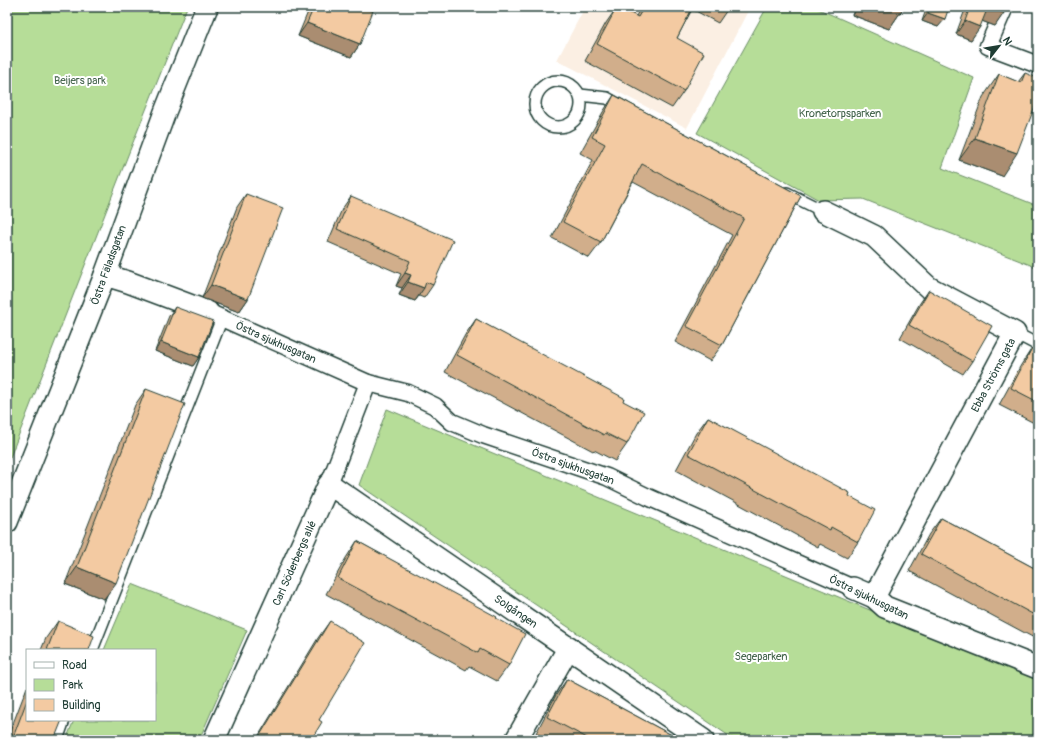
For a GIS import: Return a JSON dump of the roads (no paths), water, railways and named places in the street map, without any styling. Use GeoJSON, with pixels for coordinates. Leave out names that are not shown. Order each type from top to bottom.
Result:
{"type":"FeatureCollection","features":[{"type":"Feature","properties":{"kind":"street","name":"Östra Fäladsgatan"},"geometry":{"type":"LineString","coordinates":[[7,522],[105,275],[165,112],[207,7]]}},
{"type":"Feature","properties":{"kind":"street"},"geometry":{"type":"LineString","coordinates":[[1005,7],[988,46],[1038,65]]}},
{"type":"Feature","properties":{"kind":"street","name":"Ebba Ströms gata"},"geometry":{"type":"LineString","coordinates":[[823,211],[874,236],[928,288],[1015,333],[874,597]]}},
{"type":"Feature","properties":{"kind":"street","name":"Östra sjukhusgatan"},"geometry":{"type":"LineString","coordinates":[[105,275],[128,282],[215,315],[368,383],[408,393],[435,406],[452,422],[458,425],[483,435],[607,477],[648,497],[874,597],[885,607],[1038,668]]}},
{"type":"Feature","properties":{"kind":"street","name":"Carl Söderbergs allé"},"geometry":{"type":"LineString","coordinates":[[214,740],[329,484],[368,383]]}},
{"type":"Feature","properties":{"kind":"street","name":"Solgången"},"geometry":{"type":"LineString","coordinates":[[329,484],[703,740]]}},
{"type":"Feature","properties":{"kind":"street"},"geometry":{"type":"LineString","coordinates":[[516,740],[569,648]]}},
{"type":"Feature","properties":{"kind":"lane"},"geometry":{"type":"LineString","coordinates":[[563,80],[576,88],[580,95],[582,102],[578,117],[573,123],[566,126],[550,126],[543,122],[535,109],[537,93],[541,87],[548,82],[563,80]]}},
{"type":"Feature","properties":{"kind":"lane"},"geometry":{"type":"LineString","coordinates":[[580,95],[608,98],[635,113]]}},
{"type":"Feature","properties":{"kind":"lane"},"geometry":{"type":"LineString","coordinates":[[781,189],[823,211]]}},
{"type":"Feature","properties":{"kind":"lane"},"geometry":{"type":"LineString","coordinates":[[92,649],[215,315]]}},
{"type":"Feature","properties":{"kind":"lane"},"geometry":{"type":"LineString","coordinates":[[1015,333],[1038,345]]}},
{"type":"Feature","properties":{"kind":"lane"},"geometry":{"type":"LineString","coordinates":[[57,740],[64,721]]}},
{"type":"Feature","properties":{"kind":"park label","name":"Beijers park"},"geometry":{"type":"Point","coordinates":[80,80]}},
{"type":"Feature","properties":{"kind":"park label","name":"Kronetorpsparken"},"geometry":{"type":"Point","coordinates":[840,113]}},
{"type":"Feature","properties":{"kind":"park label","name":"Segeparken"},"geometry":{"type":"Point","coordinates":[761,656]}}]}
